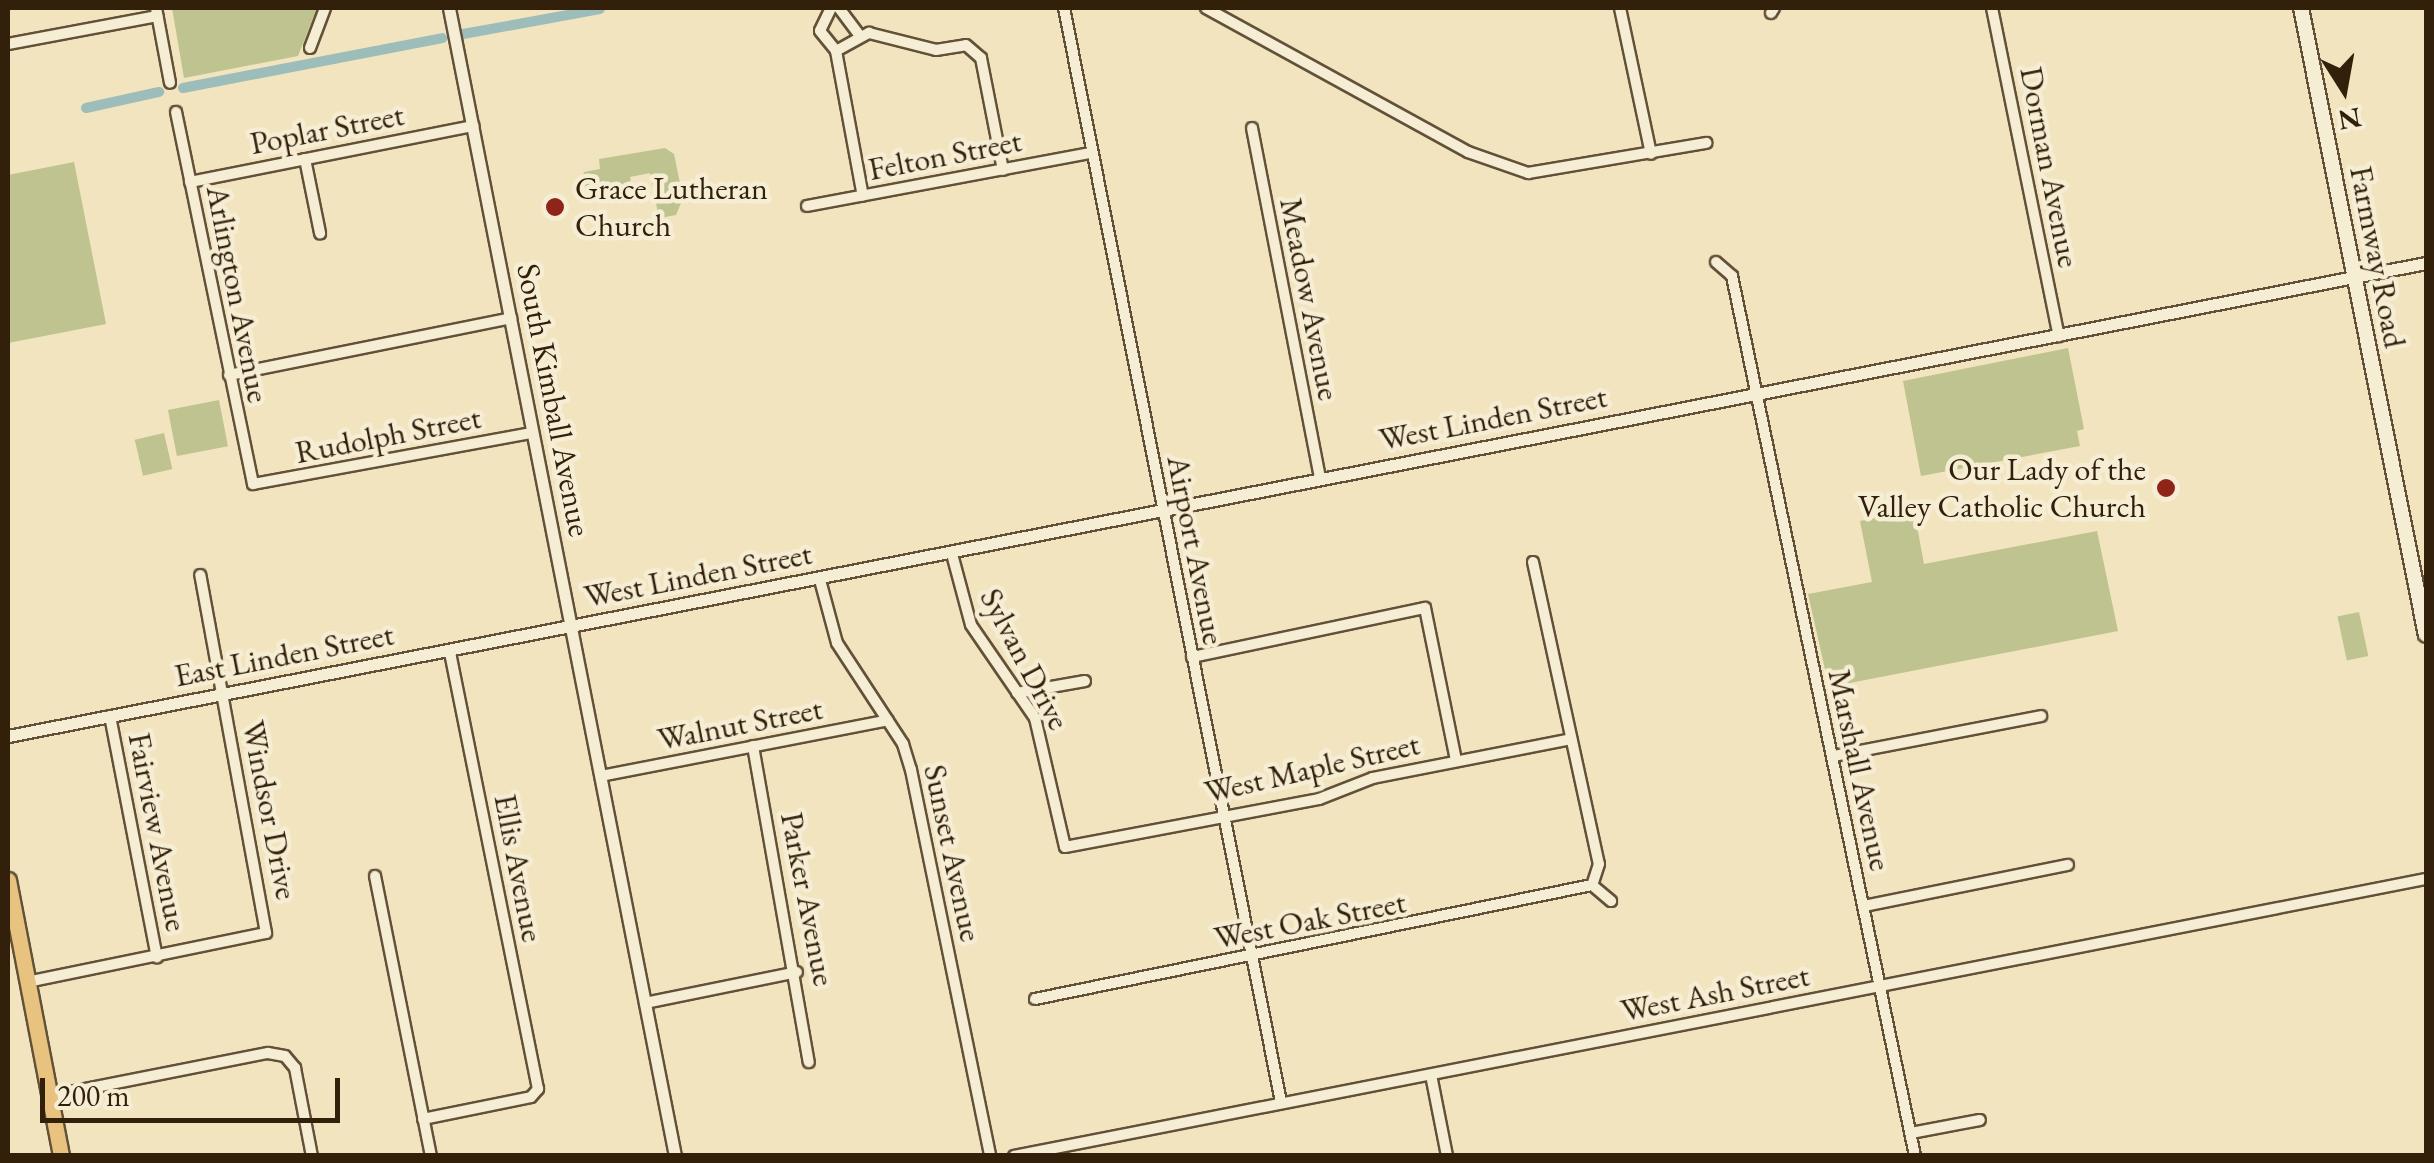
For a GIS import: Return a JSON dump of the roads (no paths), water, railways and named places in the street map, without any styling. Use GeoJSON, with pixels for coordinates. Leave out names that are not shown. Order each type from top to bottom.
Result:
{"type":"FeatureCollection","features":[{"type":"Feature","properties":{"kind":"main road","name":"Farmway Road"},"geometry":{"type":"LineString","coordinates":[[2301,8],[2426,635]]}},
{"type":"Feature","properties":{"kind":"main road"},"geometry":{"type":"LineString","coordinates":[[8,880],[62,1156]]}},
{"type":"Feature","properties":{"kind":"street"},"geometry":{"type":"LineString","coordinates":[[310,48],[325,8]]}},
{"type":"Feature","properties":{"kind":"street","name":"South Kimball Avenue"},"geometry":{"type":"LineString","coordinates":[[449,8],[675,1156]]}},
{"type":"Feature","properties":{"kind":"street"},"geometry":{"type":"LineString","coordinates":[[830,8],[820,31],[836,52],[863,196]]}},
{"type":"Feature","properties":{"kind":"street"},"geometry":{"type":"LineString","coordinates":[[839,8],[859,36],[936,50],[966,45],[981,58],[1003,170]]}},
{"type":"Feature","properties":{"kind":"street","name":"Airport Avenue"},"geometry":{"type":"LineString","coordinates":[[1064,8],[1281,1102]]}},
{"type":"Feature","properties":{"kind":"street"},"geometry":{"type":"LineString","coordinates":[[1206,8],[1468,152],[1528,173],[1706,143]]}},
{"type":"Feature","properties":{"kind":"street"},"geometry":{"type":"LineString","coordinates":[[1620,8],[1651,154]]}},
{"type":"Feature","properties":{"kind":"street","name":"Dorman Avenue"},"geometry":{"type":"LineString","coordinates":[[1992,8],[2059,336]]}},
{"type":"Feature","properties":{"kind":"street"},"geometry":{"type":"LineString","coordinates":[[8,44],[156,12],[170,83]]}},
{"type":"Feature","properties":{"kind":"street"},"geometry":{"type":"LineString","coordinates":[[836,52],[859,36]]}},
{"type":"Feature","properties":{"kind":"street","name":"Arlington Avenue"},"geometry":{"type":"LineString","coordinates":[[176,112],[252,484]]}},
{"type":"Feature","properties":{"kind":"street","name":"Poplar Street"},"geometry":{"type":"LineString","coordinates":[[190,182],[474,126]]}},
{"type":"Feature","properties":{"kind":"street","name":"Meadow Avenue"},"geometry":{"type":"LineString","coordinates":[[1252,128],[1320,480]]}},
{"type":"Feature","properties":{"kind":"street","name":"Felton Street"},"geometry":{"type":"LineString","coordinates":[[807,206],[1092,153]]}},
{"type":"Feature","properties":{"kind":"street"},"geometry":{"type":"LineString","coordinates":[[305,160],[320,233]]}},
{"type":"Feature","properties":{"kind":"street","name":"Marshall Avenue"},"geometry":{"type":"LineString","coordinates":[[1716,262],[1732,276],[1754,396],[1834,756],[1916,1156]]}},
{"type":"Feature","properties":{"kind":"street","name":"West Linden Street"},"geometry":{"type":"LineString","coordinates":[[570,628],[2426,264]]}},
{"type":"Feature","properties":{"kind":"street"},"geometry":{"type":"LineString","coordinates":[[228,374],[510,318]]}},
{"type":"Feature","properties":{"kind":"street","name":"Rudolph Street"},"geometry":{"type":"LineString","coordinates":[[252,484],[532,432]]}},
{"type":"Feature","properties":{"kind":"street","name":"Sylvan Drive"},"geometry":{"type":"LineString","coordinates":[[952,554],[971,625],[1017,693],[1045,745],[1065,847]]}},
{"type":"Feature","properties":{"kind":"street"},"geometry":{"type":"LineString","coordinates":[[1532,562],[1600,864],[1592,885],[1611,900]]}},
{"type":"Feature","properties":{"kind":"street","name":"Windsor Drive"},"geometry":{"type":"LineString","coordinates":[[28,982],[266,933],[200,575]]}},
{"type":"Feature","properties":{"kind":"street","name":"Sunset Avenue"},"geometry":{"type":"LineString","coordinates":[[820,580],[837,642],[888,720],[912,770],[990,1156]]}},
{"type":"Feature","properties":{"kind":"street"},"geometry":{"type":"LineString","coordinates":[[1192,657],[1424,608],[1456,761]]}},
{"type":"Feature","properties":{"kind":"street","name":"East Linden Street"},"geometry":{"type":"LineString","coordinates":[[8,736],[570,628]]}},
{"type":"Feature","properties":{"kind":"street","name":"Ellis Avenue"},"geometry":{"type":"LineString","coordinates":[[423,1118],[537,1095],[450,652]]}},
{"type":"Feature","properties":{"kind":"street"},"geometry":{"type":"LineString","coordinates":[[1017,693],[1084,680]]}},
{"type":"Feature","properties":{"kind":"street","name":"Fairview Avenue"},"geometry":{"type":"LineString","coordinates":[[110,716],[156,957]]}},
{"type":"Feature","properties":{"kind":"street"},"geometry":{"type":"LineString","coordinates":[[1834,756],[2041,716]]}},
{"type":"Feature","properties":{"kind":"street","name":"Walnut Street"},"geometry":{"type":"LineString","coordinates":[[600,776],[888,720]]}},
{"type":"Feature","properties":{"kind":"street","name":"West Maple Street"},"geometry":{"type":"LineString","coordinates":[[1065,847],[1319,799],[1373,778],[1571,739]]}},
{"type":"Feature","properties":{"kind":"street","name":"Parker Avenue"},"geometry":{"type":"LineString","coordinates":[[753,746],[810,1062]]}},
{"type":"Feature","properties":{"kind":"street"},"geometry":{"type":"LineString","coordinates":[[1864,906],[2068,865]]}},
{"type":"Feature","properties":{"kind":"street"},"geometry":{"type":"LineString","coordinates":[[375,876],[430,1156]]}},
{"type":"Feature","properties":{"kind":"street","name":"West Ash Street"},"geometry":{"type":"LineString","coordinates":[[1014,1156],[2426,879]]}},
{"type":"Feature","properties":{"kind":"street","name":"West Oak Street"},"geometry":{"type":"LineString","coordinates":[[1035,999],[1592,885]]}},
{"type":"Feature","properties":{"kind":"street"},"geometry":{"type":"LineString","coordinates":[[646,1003],[796,972]]}},
{"type":"Feature","properties":{"kind":"street"},"geometry":{"type":"LineString","coordinates":[[50,1096],[268,1053],[285,1056],[295,1068],[312,1156]]}},
{"type":"Feature","properties":{"kind":"street"},"geometry":{"type":"LineString","coordinates":[[1431,1075],[1446,1156]]}},
{"type":"Feature","properties":{"kind":"street"},"geometry":{"type":"LineString","coordinates":[[1911,1134],[1980,1120]]}},
{"type":"Feature","properties":{"kind":"waterway"},"geometry":{"type":"LineString","coordinates":[[463,34],[600,9]]}},
{"type":"Feature","properties":{"kind":"waterway"},"geometry":{"type":"LineString","coordinates":[[183,88],[442,38]]}},
{"type":"Feature","properties":{"kind":"waterway"},"geometry":{"type":"LineString","coordinates":[[86,108],[159,92]]}},
{"type":"Feature","properties":{"kind":"place","name":"Grace Lutheran Church"},"geometry":{"type":"Point","coordinates":[555,207]}},
{"type":"Feature","properties":{"kind":"place","name":"Our Lady of the Valley Catholic Church"},"geometry":{"type":"Point","coordinates":[2166,488]}}]}
